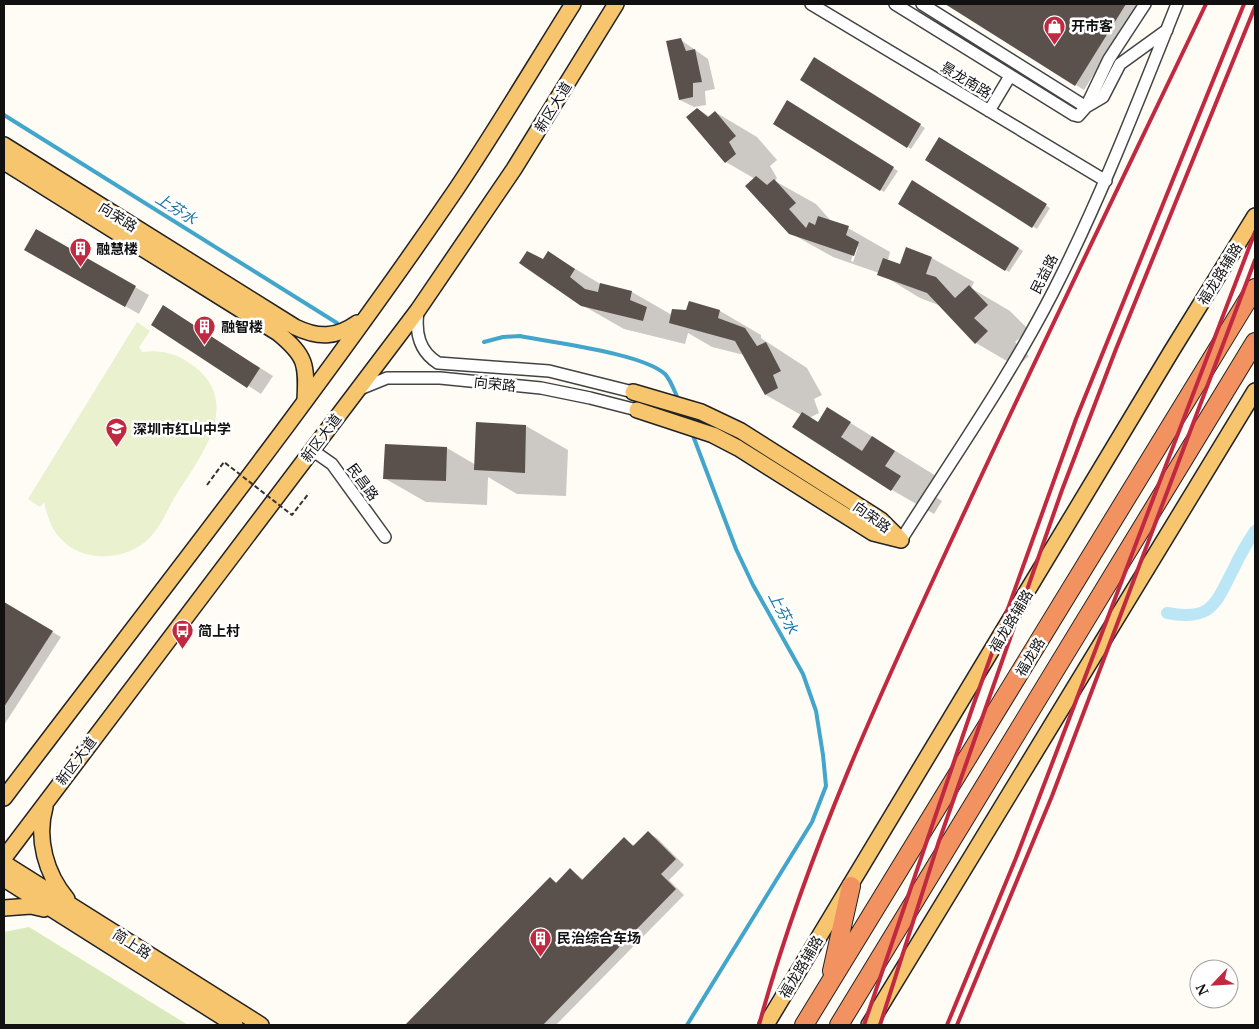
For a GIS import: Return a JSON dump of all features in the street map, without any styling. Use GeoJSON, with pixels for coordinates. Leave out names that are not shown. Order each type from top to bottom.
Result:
{"type":"FeatureCollection","features":[{"type":"Feature","properties":{"kind":"highway","name":"福龙路"},"geometry":{"type":"LineString","coordinates":[[804,1025],[1255,288]]}},
{"type":"Feature","properties":{"kind":"highway","name":"福龙路"},"geometry":{"type":"LineString","coordinates":[[838,1025],[1255,342]]}},
{"type":"Feature","properties":{"kind":"highway"},"geometry":{"type":"LineString","coordinates":[[828,986],[851,886]]}},
{"type":"Feature","properties":{"kind":"main road"},"geometry":{"type":"LineString","coordinates":[[4,798],[365,318],[456,189],[573,4]]}},
{"type":"Feature","properties":{"kind":"main road","name":"新区大道"},"geometry":{"type":"LineString","coordinates":[[4,858],[418,310],[514,169],[616,4]]}},
{"type":"Feature","properties":{"kind":"main road","name":"向荣路"},"geometry":{"type":"LineString","coordinates":[[4,145],[305,332],[317,336],[344,332],[365,318]]}},
{"type":"Feature","properties":{"kind":"main road","name":"向荣路"},"geometry":{"type":"LineString","coordinates":[[4,162],[278,333],[302,357],[306,372],[305,400]]}},
{"type":"Feature","properties":{"kind":"main road","name":"福龙路辅路"},"geometry":{"type":"LineString","coordinates":[[766,1025],[1255,216]]}},
{"type":"Feature","properties":{"kind":"main road"},"geometry":{"type":"LineString","coordinates":[[869,1025],[1255,391]]}},
{"type":"Feature","properties":{"kind":"main road","name":"向荣路"},"geometry":{"type":"LineString","coordinates":[[633,392],[701,412],[741,431],[880,520],[901,540]]}},
{"type":"Feature","properties":{"kind":"main road","name":"向荣路"},"geometry":{"type":"LineString","coordinates":[[637,410],[713,435],[755,458],[873,533],[901,540]]}},
{"type":"Feature","properties":{"kind":"main road"},"geometry":{"type":"LineString","coordinates":[[4,790],[17,780]]}},
{"type":"Feature","properties":{"kind":"main road"},"geometry":{"type":"LineString","coordinates":[[47,800],[41,833],[45,856],[57,886],[75,908]]}},
{"type":"Feature","properties":{"kind":"main road","name":"简上路"},"geometry":{"type":"LineString","coordinates":[[4,863],[261,1025]]}},
{"type":"Feature","properties":{"kind":"main road","name":"简上路"},"geometry":{"type":"LineString","coordinates":[[4,879],[235,1025]]}},
{"type":"Feature","properties":{"kind":"main road"},"geometry":{"type":"LineString","coordinates":[[4,908],[31,906],[59,914]]}},
{"type":"Feature","properties":{"kind":"street","name":"景龙南路"},"geometry":{"type":"LineString","coordinates":[[811,4],[1106,181]]}},
{"type":"Feature","properties":{"kind":"street"},"geometry":{"type":"LineString","coordinates":[[895,4],[1074,115],[1082,114],[1109,59],[1144,4]]}},
{"type":"Feature","properties":{"kind":"street"},"geometry":{"type":"LineString","coordinates":[[922,4],[1086,107]]}},
{"type":"Feature","properties":{"kind":"street","name":"民益路"},"geometry":{"type":"LineString","coordinates":[[901,540],[1007,372],[1052,293],[1106,181],[1177,4]]}},
{"type":"Feature","properties":{"kind":"street"},"geometry":{"type":"LineString","coordinates":[[1086,107],[1103,97],[1120,64],[1167,30]]}},
{"type":"Feature","properties":{"kind":"street"},"geometry":{"type":"LineString","coordinates":[[989,111],[1010,76]]}},
{"type":"Feature","properties":{"kind":"street","name":"向荣路"},"geometry":{"type":"LineString","coordinates":[[418,310],[416,324],[421,347],[428,357],[438,363],[549,371],[633,392]]}},
{"type":"Feature","properties":{"kind":"street","name":"向荣路"},"geometry":{"type":"LineString","coordinates":[[357,392],[369,384],[387,378],[440,378],[541,388],[637,410]]}},
{"type":"Feature","properties":{"kind":"street","name":"民昌路"},"geometry":{"type":"LineString","coordinates":[[312,450],[332,464],[385,537]]}},
{"type":"Feature","properties":{"kind":"path"},"geometry":{"type":"LineString","coordinates":[[207,485],[224,462],[292,516],[310,493]]}},
{"type":"Feature","properties":{"kind":"green space"},"geometry":{"type":"Polygon","coordinates":[[[137,322],[150,331],[139,347],[142,352],[170,353],[195,367],[209,382],[216,398],[216,414],[205,448],[159,526],[150,537],[136,548],[125,553],[102,556],[91,555],[70,547],[61,539],[50,522],[44,502],[40,507],[28,499],[137,322]]]}},
{"type":"Feature","properties":{"kind":"green space"},"geometry":{"type":"Polygon","coordinates":[[[29,927],[188,1025],[4,1025],[4,932],[29,927]]]}},
{"type":"Feature","properties":{"kind":"building","name":"开市客"},"geometry":{"type":"Polygon","coordinates":[[[945,4],[1126,4],[1075,86],[945,4]]]}},
{"type":"Feature","properties":{"kind":"building"},"geometry":{"type":"Polygon","coordinates":[[[681,38],[686,51],[695,49],[702,82],[693,83],[693,97],[679,100],[666,41],[681,38]]]}},
{"type":"Feature","properties":{"kind":"building"},"geometry":{"type":"Polygon","coordinates":[[[814,57],[921,124],[907,148],[800,80],[814,57]]]}},
{"type":"Feature","properties":{"kind":"building"},"geometry":{"type":"Polygon","coordinates":[[[787,100],[894,167],[880,191],[773,124],[787,100]]]}},
{"type":"Feature","properties":{"kind":"building"},"geometry":{"type":"Polygon","coordinates":[[[697,108],[708,117],[715,111],[736,136],[729,142],[736,154],[725,163],[686,117],[697,108]]]}},
{"type":"Feature","properties":{"kind":"building"},"geometry":{"type":"Polygon","coordinates":[[[939,137],[1047,204],[1032,228],[925,160],[939,137]]]}},
{"type":"Feature","properties":{"kind":"building"},"geometry":{"type":"Polygon","coordinates":[[[756,176],[767,185],[774,179],[796,203],[789,209],[806,228],[809,222],[815,225],[818,216],[849,226],[846,235],[859,242],[854,256],[789,234],[745,186],[756,176]]]}},
{"type":"Feature","properties":{"kind":"building"},"geometry":{"type":"Polygon","coordinates":[[[912,180],[1019,248],[1005,271],[898,204],[912,180]]]}},
{"type":"Feature","properties":{"kind":"building","name":"融慧楼"},"geometry":{"type":"Polygon","coordinates":[[[36,229],[136,286],[125,307],[24,250],[36,229]]]}},
{"type":"Feature","properties":{"kind":"building"},"geometry":{"type":"Polygon","coordinates":[[[906,247],[932,257],[926,274],[936,277],[955,298],[969,285],[988,305],[974,318],[988,331],[975,344],[927,293],[877,275],[883,258],[900,264],[906,247]]]}},
{"type":"Feature","properties":{"kind":"building"},"geometry":{"type":"Polygon","coordinates":[[[527,251],[543,259],[548,251],[575,269],[570,277],[585,289],[598,292],[600,283],[632,291],[630,300],[647,307],[643,321],[581,306],[519,263],[527,251]]]}},
{"type":"Feature","properties":{"kind":"building"},"geometry":{"type":"Polygon","coordinates":[[[689,301],[720,310],[718,318],[745,328],[757,346],[766,342],[781,371],[773,375],[778,388],[765,395],[735,341],[669,323],[672,309],[686,310],[689,301]]]}},
{"type":"Feature","properties":{"kind":"building","name":"融智楼"},"geometry":{"type":"Polygon","coordinates":[[[163,305],[260,368],[247,388],[151,325],[163,305]]]}},
{"type":"Feature","properties":{"kind":"building"},"geometry":{"type":"Polygon","coordinates":[[[827,407],[851,422],[841,437],[862,451],[872,436],[895,451],[885,466],[901,476],[891,491],[792,427],[802,412],[818,422],[827,407]]]}},
{"type":"Feature","properties":{"kind":"building"},"geometry":{"type":"Polygon","coordinates":[[[476,422],[526,425],[525,473],[474,470],[476,422]]]}},
{"type":"Feature","properties":{"kind":"building"},"geometry":{"type":"Polygon","coordinates":[[[385,444],[447,447],[446,481],[383,479],[385,444]]]}},
{"type":"Feature","properties":{"kind":"building"},"geometry":{"type":"Polygon","coordinates":[[[4,602],[53,631],[4,707],[4,602]]]}},
{"type":"Feature","properties":{"kind":"building","name":"民治综合车场"},"geometry":{"type":"Polygon","coordinates":[[[648,831],[676,859],[661,874],[676,889],[543,1025],[405,1025],[550,877],[556,883],[570,868],[582,880],[624,837],[633,846],[648,831]]]}},
{"type":"Feature","properties":{"kind":"waterway","name":"上芬水"},"geometry":{"type":"LineString","coordinates":[[4,115],[337,323]]}},
{"type":"Feature","properties":{"kind":"waterway","name":"上芬水"},"geometry":{"type":"LineString","coordinates":[[484,342],[503,337],[520,336],[596,350],[637,360],[665,374],[679,401]]}},
{"type":"Feature","properties":{"kind":"waterway","name":"上芬水"},"geometry":{"type":"LineString","coordinates":[[687,1025],[812,822],[826,786],[816,711],[803,674],[753,585],[736,549],[692,433]]}},
{"type":"Feature","properties":{"kind":"waterway"},"geometry":{"type":"LineString","coordinates":[[1167,613],[1194,615],[1204,612],[1211,607],[1217,600],[1255,531]]}},
{"type":"Feature","properties":{"kind":"railway"},"geometry":{"type":"LineString","coordinates":[[759,1025],[799,897],[874,709],[1050,330],[1206,4]]}},
{"type":"Feature","properties":{"kind":"railway"},"geometry":{"type":"LineString","coordinates":[[864,1025],[973,706],[1076,419],[1244,4]]}},
{"type":"Feature","properties":{"kind":"railway"},"geometry":{"type":"LineString","coordinates":[[880,1025],[938,844],[1062,490],[1116,349],[1255,7]]}},
{"type":"Feature","properties":{"kind":"railway"},"geometry":{"type":"LineString","coordinates":[[947,1025],[1016,858],[1255,232]]}},
{"type":"Feature","properties":{"kind":"railway"},"geometry":{"type":"LineString","coordinates":[[957,1025],[1052,796],[1255,260]]}},
{"type":"Feature","properties":{"kind":"place","name":"开市客"},"geometry":{"type":"Point","coordinates":[1055,45]}},
{"type":"Feature","properties":{"kind":"place","name":"融慧楼"},"geometry":{"type":"Point","coordinates":[80,268]}},
{"type":"Feature","properties":{"kind":"place","name":"融智楼"},"geometry":{"type":"Point","coordinates":[205,346]}},
{"type":"Feature","properties":{"kind":"place","name":"深圳市红山中学"},"geometry":{"type":"Point","coordinates":[117,448]}},
{"type":"Feature","properties":{"kind":"place","name":"简上村"},"geometry":{"type":"Point","coordinates":[182,650]}},
{"type":"Feature","properties":{"kind":"place","name":"民治综合车场"},"geometry":{"type":"Point","coordinates":[541,957]}}]}
